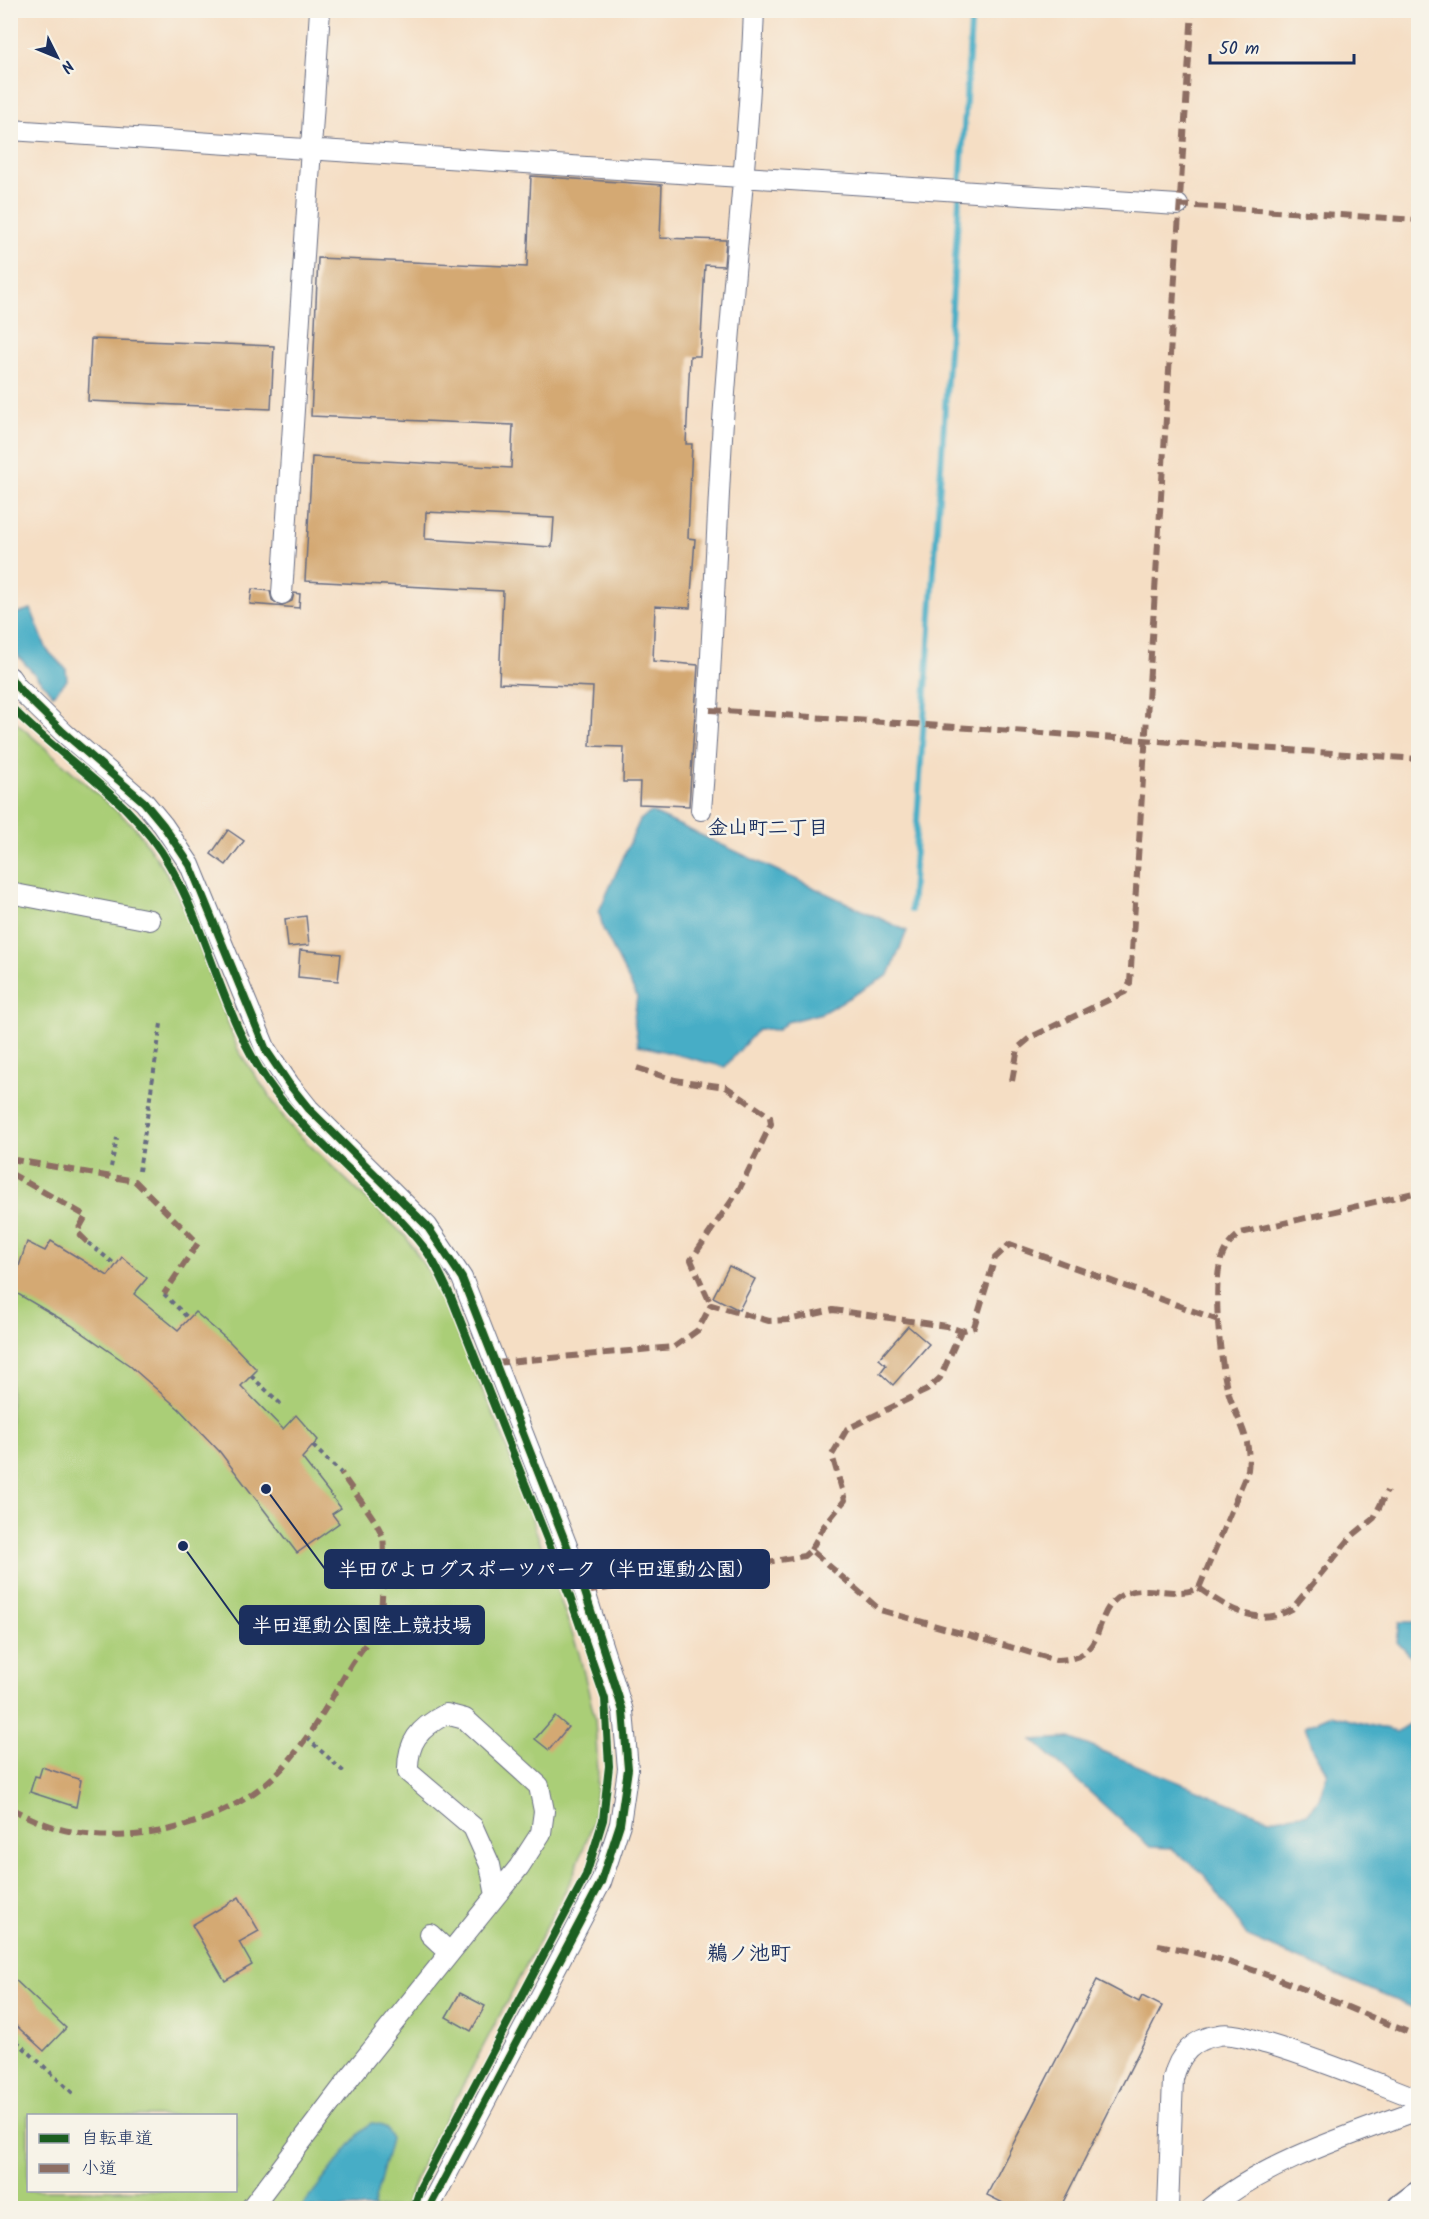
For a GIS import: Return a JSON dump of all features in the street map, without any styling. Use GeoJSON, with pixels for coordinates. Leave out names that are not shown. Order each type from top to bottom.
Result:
{"type":"FeatureCollection","features":[{"type":"Feature","properties":{"kind":"highway"},"geometry":{"type":"LineString","coordinates":[[1402,2208],[1419,2196]]}},
{"type":"Feature","properties":{"kind":"street"},"geometry":{"type":"LineString","coordinates":[[282,594],[320,10]]}},
{"type":"Feature","properties":{"kind":"street"},"geometry":{"type":"LineString","coordinates":[[701,810],[710,710],[723,420],[745,180],[754,10]]}},
{"type":"Feature","properties":{"kind":"street"},"geometry":{"type":"LineString","coordinates":[[10,130],[310,148],[745,180],[1178,205]]}},
{"type":"Feature","properties":{"kind":"street"},"geometry":{"type":"LineString","coordinates":[[12,686],[144,802],[163,825],[190,865],[266,1050],[309,1109],[427,1226],[462,1278],[585,1592],[623,1711],[628,1769],[620,1824],[601,1882],[429,2208]]}},
{"type":"Feature","properties":{"kind":"street"},"geometry":{"type":"LineString","coordinates":[[10,893],[150,920]]}},
{"type":"Feature","properties":{"kind":"street"},"geometry":{"type":"LineString","coordinates":[[251,2208],[449,1952],[519,1868],[541,1833],[544,1810],[539,1786],[465,1719],[446,1714],[428,1723],[415,1739],[407,1753],[408,1772],[473,1827],[490,1865],[496,1895]]}},
{"type":"Feature","properties":{"kind":"street"},"geometry":{"type":"LineString","coordinates":[[430,1934],[449,1952]]}},
{"type":"Feature","properties":{"kind":"street"},"geometry":{"type":"LineString","coordinates":[[1168,2208],[1173,2079],[1177,2062],[1191,2044],[1220,2034],[1249,2039],[1312,2057],[1419,2099]]}},
{"type":"Feature","properties":{"kind":"street"},"geometry":{"type":"LineString","coordinates":[[1210,2208],[1282,2164],[1343,2138],[1419,2110]]}},
{"type":"Feature","properties":{"kind":"path"},"geometry":{"type":"LineString","coordinates":[[139,1171],[161,1024]]}},
{"type":"Feature","properties":{"kind":"path"},"geometry":{"type":"LineString","coordinates":[[111,1167],[117,1138]]}},
{"type":"Feature","properties":{"kind":"path"},"geometry":{"type":"LineString","coordinates":[[88,1243],[116,1265]]}},
{"type":"Feature","properties":{"kind":"path"},"geometry":{"type":"LineString","coordinates":[[164,1294],[189,1319]]}},
{"type":"Feature","properties":{"kind":"path"},"geometry":{"type":"LineString","coordinates":[[251,1376],[282,1405]]}},
{"type":"Feature","properties":{"kind":"path"},"geometry":{"type":"LineString","coordinates":[[313,1446],[340,1473]]}},
{"type":"Feature","properties":{"kind":"path"},"geometry":{"type":"LineString","coordinates":[[307,1738],[344,1772]]}},
{"type":"Feature","properties":{"kind":"path"},"geometry":{"type":"LineString","coordinates":[[10,2035],[76,2096]]}},
{"type":"Feature","properties":{"kind":"green space"},"geometry":{"type":"Polygon","coordinates":[[[10,717],[135,827],[166,872],[189,917],[238,1050],[289,1125],[406,1237],[434,1280],[502,1434],[579,1653],[595,1718],[598,1773],[593,1823],[573,1876],[423,2161],[405,2208],[11,2208],[10,717]]]}},
{"type":"Feature","properties":{"kind":"water"},"geometry":{"type":"Polygon","coordinates":[[[31,609],[47,650],[66,669],[67,680],[53,695],[19,657],[11,641],[11,615],[31,609]]]}},
{"type":"Feature","properties":{"kind":"water"},"geometry":{"type":"Polygon","coordinates":[[[651,812],[907,931],[889,975],[822,1013],[787,1022],[778,1030],[758,1029],[725,1067],[638,1045],[634,1019],[637,997],[603,929],[599,911],[640,820],[651,812]]]}},
{"type":"Feature","properties":{"kind":"water"},"geometry":{"type":"Polygon","coordinates":[[[1400,1622],[1417,1622],[1418,1624],[1418,1664],[1397,1642],[1400,1622]]]}},
{"type":"Feature","properties":{"kind":"water"},"geometry":{"type":"Polygon","coordinates":[[[1331,1715],[1396,1732],[1418,1718],[1418,2010],[1248,1937],[1203,1873],[1171,1848],[1150,1847],[1033,1740],[1070,1738],[1269,1819],[1308,1813],[1319,1799],[1327,1773],[1314,1751],[1305,1726],[1331,1715]]]}},
{"type":"Feature","properties":{"kind":"water"},"geometry":{"type":"Polygon","coordinates":[[[371,2123],[384,2126],[391,2139],[373,2208],[301,2208],[359,2134],[371,2123]]]}},
{"type":"Feature","properties":{"kind":"building"},"geometry":{"type":"Polygon","coordinates":[[[531,176],[662,185],[660,238],[726,240],[724,266],[705,265],[700,356],[690,356],[686,444],[692,444],[688,538],[695,539],[690,608],[655,606],[653,661],[698,665],[689,806],[639,804],[640,782],[623,782],[624,747],[590,746],[593,687],[499,683],[503,591],[305,581],[312,457],[511,468],[513,425],[311,416],[318,258],[527,267],[531,176]],[[426,512],[425,539],[552,547],[554,518],[426,512]]]}},
{"type":"Feature","properties":{"kind":"building"},"geometry":{"type":"Polygon","coordinates":[[[91,339],[274,346],[271,409],[88,401],[91,339]]]}},
{"type":"Feature","properties":{"kind":"building"},"geometry":{"type":"Polygon","coordinates":[[[252,589],[270,591],[272,600],[281,606],[292,601],[294,593],[300,594],[299,608],[250,604],[252,589]]]}},
{"type":"Feature","properties":{"kind":"building"},"geometry":{"type":"Polygon","coordinates":[[[228,830],[244,841],[226,865],[211,854],[228,830]]]}},
{"type":"Feature","properties":{"kind":"building"},"geometry":{"type":"Polygon","coordinates":[[[306,916],[309,945],[288,947],[285,919],[306,916]]]}},
{"type":"Feature","properties":{"kind":"building"},"geometry":{"type":"Polygon","coordinates":[[[300,950],[341,954],[338,981],[298,977],[300,950]]]}},
{"type":"Feature","properties":{"kind":"building"},"geometry":{"type":"Polygon","coordinates":[[[51,1241],[108,1276],[122,1257],[147,1278],[134,1294],[178,1330],[195,1312],[230,1342],[257,1370],[241,1386],[283,1429],[296,1415],[318,1440],[302,1458],[341,1508],[332,1514],[339,1523],[297,1553],[220,1452],[179,1409],[129,1365],[71,1325],[11,1290],[27,1242],[45,1251],[51,1241]]]}},
{"type":"Feature","properties":{"kind":"building"},"geometry":{"type":"Polygon","coordinates":[[[729,1266],[755,1279],[739,1310],[713,1297],[729,1266]]]}},
{"type":"Feature","properties":{"kind":"building"},"geometry":{"type":"Polygon","coordinates":[[[908,1326],[929,1344],[893,1385],[880,1373],[886,1365],[879,1359],[908,1326]]]}},
{"type":"Feature","properties":{"kind":"building"},"geometry":{"type":"Polygon","coordinates":[[[555,1716],[568,1727],[549,1750],[535,1739],[555,1716]]]}},
{"type":"Feature","properties":{"kind":"building"},"geometry":{"type":"Polygon","coordinates":[[[42,1767],[81,1780],[76,1807],[30,1792],[35,1776],[39,1777],[42,1767]]]}},
{"type":"Feature","properties":{"kind":"building"},"geometry":{"type":"Polygon","coordinates":[[[239,1897],[259,1931],[239,1942],[252,1965],[225,1981],[192,1925],[239,1897]]]}},
{"type":"Feature","properties":{"kind":"building"},"geometry":{"type":"Polygon","coordinates":[[[10,1975],[66,2028],[44,2051],[10,2020],[10,1975]]]}},
{"type":"Feature","properties":{"kind":"building"},"geometry":{"type":"Polygon","coordinates":[[[1097,1980],[1139,2002],[1142,1996],[1162,2006],[1060,2208],[1013,2208],[987,2195],[1097,1980]]]}},
{"type":"Feature","properties":{"kind":"building"},"geometry":{"type":"Polygon","coordinates":[[[460,1993],[485,2006],[471,2031],[446,2017],[460,1993]]]}},
{"type":"Feature","properties":{"kind":"waterway"},"geometry":{"type":"LineString","coordinates":[[911,910],[972,10]]}},
{"type":"Feature","properties":{"kind":"marked path"},"geometry":{"type":"LineString","coordinates":[[1012,1081],[1018,1048],[1031,1037],[1125,992],[1130,983],[1192,10]]}},
{"type":"Feature","properties":{"kind":"marked path"},"geometry":{"type":"LineString","coordinates":[[1178,205],[1418,220]]}},
{"type":"Feature","properties":{"kind":"marked path"},"geometry":{"type":"LineString","coordinates":[[710,710],[1418,759]]}},
{"type":"Feature","properties":{"kind":"marked path"},"geometry":{"type":"LineString","coordinates":[[637,1068],[675,1080],[726,1087],[770,1117],[771,1124],[739,1190],[691,1260],[711,1305]]}},
{"type":"Feature","properties":{"kind":"marked path"},"geometry":{"type":"LineString","coordinates":[[10,1159],[135,1181],[198,1243],[164,1294]]}},
{"type":"Feature","properties":{"kind":"marked path"},"geometry":{"type":"LineString","coordinates":[[10,1173],[86,1216],[77,1232],[88,1243]]}},
{"type":"Feature","properties":{"kind":"marked path"},"geometry":{"type":"LineString","coordinates":[[585,1592],[804,1556],[811,1550],[880,1610],[1056,1660],[1074,1658],[1093,1644],[1106,1611],[1124,1594],[1142,1590],[1181,1592],[1199,1588],[1248,1470],[1248,1447],[1228,1391],[1218,1322],[1219,1266],[1228,1245],[1241,1233],[1418,1192]]}},
{"type":"Feature","properties":{"kind":"marked path"},"geometry":{"type":"LineString","coordinates":[[495,1363],[674,1347],[698,1330],[711,1305],[769,1321],[788,1320],[833,1310],[946,1326],[961,1331],[974,1327],[995,1258],[1010,1244],[1218,1320]]}},
{"type":"Feature","properties":{"kind":"marked path"},"geometry":{"type":"LineString","coordinates":[[811,1550],[824,1526],[845,1500],[832,1455],[847,1429],[927,1390],[940,1378],[961,1331]]}},
{"type":"Feature","properties":{"kind":"marked path"},"geometry":{"type":"LineString","coordinates":[[10,1808],[41,1823],[74,1832],[131,1835],[160,1831],[216,1814],[266,1784],[286,1764],[313,1728],[380,1619],[383,1537],[369,1512],[341,1473]]}},
{"type":"Feature","properties":{"kind":"marked path"},"geometry":{"type":"LineString","coordinates":[[1199,1588],[1220,1602],[1255,1616],[1267,1617],[1292,1609],[1352,1536],[1374,1518],[1387,1491]]}},
{"type":"Feature","properties":{"kind":"marked path"},"geometry":{"type":"LineString","coordinates":[[1158,1945],[1192,1952],[1258,1972],[1418,2036]]}},
{"type":"Feature","properties":{"kind":"cycle path"},"geometry":{"type":"LineString","coordinates":[[10,677],[17,687],[63,732],[144,802],[163,825],[190,865],[266,1050],[309,1109],[427,1226],[462,1278],[585,1592],[623,1711],[628,1769],[620,1824],[601,1882],[429,2208]]}},
{"type":"Feature","properties":{"kind":"cycle path"},"geometry":{"type":"LineString","coordinates":[[10,706],[30,726],[117,800],[155,842],[170,866],[197,922],[243,1039],[275,1092],[311,1133],[408,1228],[433,1260],[451,1297],[570,1597],[605,1699],[609,1766],[603,1820],[586,1875],[421,2186],[414,2208]]}},
{"type":"Feature","properties":{"kind":"place","name":"半田ぴよログスポーツパーク（半田運動公園）"},"geometry":{"type":"Point","coordinates":[266,1489]}},
{"type":"Feature","properties":{"kind":"place","name":"半田運動公園陸上競技場"},"geometry":{"type":"Point","coordinates":[183,1546]}},
{"type":"Feature","properties":{"kind":"district","name":"金山町二丁目"},"geometry":{"type":"Point","coordinates":[768,829]}},
{"type":"Feature","properties":{"kind":"district","name":"鵜ノ池町"},"geometry":{"type":"Point","coordinates":[749,1954]}}]}
